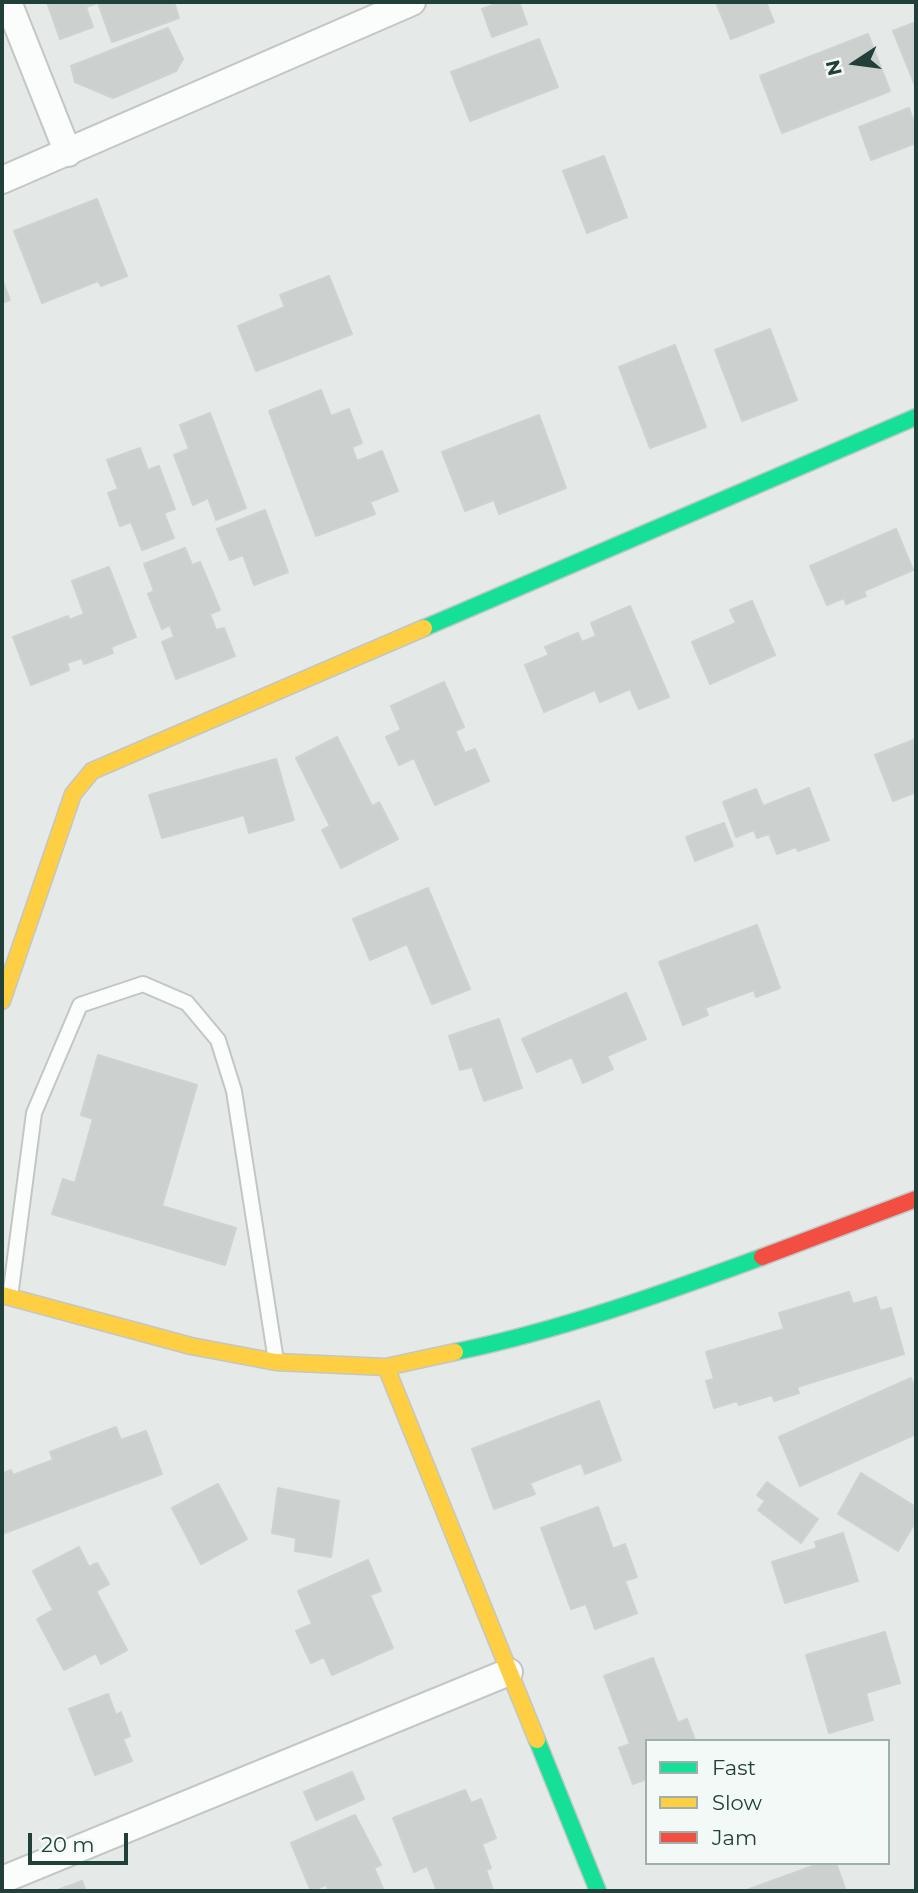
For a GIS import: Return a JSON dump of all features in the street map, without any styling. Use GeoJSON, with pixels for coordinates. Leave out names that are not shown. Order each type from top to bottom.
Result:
{"type":"FeatureCollection","features":[{"type":"Feature","properties":{"kind":"street"},"geometry":{"type":"LineString","coordinates":[[8,2],[68,153]]}},
{"type":"Feature","properties":{"kind":"street"},"geometry":{"type":"LineString","coordinates":[[2,180],[412,2]]}},
{"type":"Feature","properties":{"kind":"street"},"geometry":{"type":"LineString","coordinates":[[2,1001],[73,794],[92,771],[916,418]]}},
{"type":"Feature","properties":{"kind":"street"},"geometry":{"type":"LineString","coordinates":[[6,1297],[191,1346],[276,1362],[386,1367],[529,1337],[642,1301],[916,1199]]}},
{"type":"Feature","properties":{"kind":"street"},"geometry":{"type":"LineString","coordinates":[[386,1367],[598,1891]]}},
{"type":"Feature","properties":{"kind":"street"},"geometry":{"type":"LineString","coordinates":[[2,1880],[509,1672]]}},
{"type":"Feature","properties":{"kind":"lane"},"geometry":{"type":"LineString","coordinates":[[6,1297],[34,1113],[80,1005],[143,984],[187,1003],[218,1041],[234,1091],[276,1362]]}},
{"type":"Feature","properties":{"kind":"building"},"geometry":{"type":"Polygon","coordinates":[[[47,2],[174,2],[179,18],[112,42],[98,3],[86,7],[93,27],[60,39],[47,2]]]}},
{"type":"Feature","properties":{"kind":"building"},"geometry":{"type":"Polygon","coordinates":[[[501,2],[519,2],[527,24],[492,37],[482,9],[501,2]]]}},
{"type":"Feature","properties":{"kind":"building"},"geometry":{"type":"Polygon","coordinates":[[[716,2],[766,2],[774,22],[731,39],[716,2]]]}},
{"type":"Feature","properties":{"kind":"building"},"geometry":{"type":"Polygon","coordinates":[[[916,22],[916,88],[893,31],[916,22]]]}},
{"type":"Feature","properties":{"kind":"building"},"geometry":{"type":"Polygon","coordinates":[[[168,28],[183,59],[176,71],[113,98],[75,82],[71,66],[168,28]]]}},
{"type":"Feature","properties":{"kind":"building"},"geometry":{"type":"Polygon","coordinates":[[[868,34],[890,91],[782,133],[760,76],[868,34]]]}},
{"type":"Feature","properties":{"kind":"building"},"geometry":{"type":"Polygon","coordinates":[[[539,39],[558,87],[470,121],[451,72],[539,39]]]}},
{"type":"Feature","properties":{"kind":"building"},"geometry":{"type":"Polygon","coordinates":[[[909,108],[916,128],[916,143],[871,160],[859,127],[909,108]]]}},
{"type":"Feature","properties":{"kind":"building"},"geometry":{"type":"Polygon","coordinates":[[[604,156],[627,217],[587,233],[563,171],[604,156]]]}},
{"type":"Feature","properties":{"kind":"building"},"geometry":{"type":"Polygon","coordinates":[[[97,199],[127,276],[101,286],[98,281],[42,303],[14,231],[97,199]]]}},
{"type":"Feature","properties":{"kind":"building"},"geometry":{"type":"Polygon","coordinates":[[[329,276],[352,334],[256,371],[238,326],[285,307],[280,295],[329,276]]]}},
{"type":"Feature","properties":{"kind":"building"},"geometry":{"type":"Polygon","coordinates":[[[2,279],[10,300],[2,303],[2,279]]]}},
{"type":"Feature","properties":{"kind":"building"},"geometry":{"type":"Polygon","coordinates":[[[770,329],[797,400],[742,421],[715,350],[770,329]]]}},
{"type":"Feature","properties":{"kind":"building"},"geometry":{"type":"Polygon","coordinates":[[[675,345],[706,427],[650,448],[619,367],[675,345]]]}},
{"type":"Feature","properties":{"kind":"building"},"geometry":{"type":"Polygon","coordinates":[[[321,390],[331,416],[349,409],[362,443],[352,447],[357,461],[382,451],[398,491],[370,502],[375,514],[316,536],[269,411],[321,390]]]}},
{"type":"Feature","properties":{"kind":"building"},"geometry":{"type":"Polygon","coordinates":[[[210,413],[246,508],[216,520],[208,498],[193,505],[174,455],[189,449],[180,425],[210,413]]]}},
{"type":"Feature","properties":{"kind":"building"},"geometry":{"type":"Polygon","coordinates":[[[539,415],[566,488],[499,514],[494,500],[465,511],[442,452],[539,415]]]}},
{"type":"Feature","properties":{"kind":"building"},"geometry":{"type":"Polygon","coordinates":[[[140,448],[148,470],[159,466],[175,509],[164,513],[174,538],[142,550],[131,522],[120,526],[108,493],[118,489],[107,460],[140,448]]]}},
{"type":"Feature","properties":{"kind":"building"},"geometry":{"type":"Polygon","coordinates":[[[265,510],[288,572],[254,585],[243,555],[230,560],[217,529],[265,510]]]}},
{"type":"Feature","properties":{"kind":"building"},"geometry":{"type":"Polygon","coordinates":[[[896,529],[913,570],[864,591],[866,596],[846,604],[844,598],[827,605],[810,566],[896,529]]]}},
{"type":"Feature","properties":{"kind":"building"},"geometry":{"type":"Polygon","coordinates":[[[185,548],[192,565],[200,562],[220,610],[210,614],[216,630],[224,628],[235,656],[176,679],[162,642],[174,637],[170,625],[162,629],[148,594],[154,591],[144,564],[185,548]]]}},
{"type":"Feature","properties":{"kind":"building"},"geometry":{"type":"Polygon","coordinates":[[[109,567],[136,637],[111,647],[113,653],[84,664],[82,658],[67,663],[69,670],[31,685],[13,637],[68,616],[69,620],[84,614],[72,581],[109,567]]]}},
{"type":"Feature","properties":{"kind":"building"},"geometry":{"type":"Polygon","coordinates":[[[752,601],[775,655],[710,684],[692,642],[736,623],[730,610],[752,601]]]}},
{"type":"Feature","properties":{"kind":"building"},"geometry":{"type":"Polygon","coordinates":[[[630,606],[669,697],[639,709],[630,689],[600,702],[595,690],[544,712],[525,665],[549,655],[545,647],[578,633],[582,642],[596,636],[591,623],[630,606]]]}},
{"type":"Feature","properties":{"kind":"building"},"geometry":{"type":"Polygon","coordinates":[[[444,682],[464,727],[455,731],[465,753],[475,749],[489,781],[435,805],[414,758],[399,765],[386,737],[401,730],[391,706],[444,682]]]}},
{"type":"Feature","properties":{"kind":"building"},"geometry":{"type":"Polygon","coordinates":[[[337,737],[372,806],[379,802],[398,839],[341,868],[322,830],[330,826],[296,758],[337,737]]]}},
{"type":"Feature","properties":{"kind":"building"},"geometry":{"type":"Polygon","coordinates":[[[916,739],[916,792],[893,801],[875,755],[916,739]]]}},
{"type":"Feature","properties":{"kind":"building"},"geometry":{"type":"Polygon","coordinates":[[[276,759],[294,820],[249,833],[244,815],[162,838],[149,795],[276,759]]]}},
{"type":"Feature","properties":{"kind":"building"},"geometry":{"type":"Polygon","coordinates":[[[809,788],[829,840],[798,851],[796,847],[777,854],[769,834],[757,838],[754,830],[736,837],[723,802],[756,789],[763,806],[809,788]]]}},
{"type":"Feature","properties":{"kind":"building"},"geometry":{"type":"Polygon","coordinates":[[[724,823],[733,846],[695,861],[686,837],[724,823]]]}},
{"type":"Feature","properties":{"kind":"building"},"geometry":{"type":"Polygon","coordinates":[[[428,888],[470,989],[432,1004],[407,944],[370,960],[353,919],[428,888]]]}},
{"type":"Feature","properties":{"kind":"building"},"geometry":{"type":"Polygon","coordinates":[[[757,925],[780,988],[756,997],[754,990],[705,1008],[708,1015],[683,1025],[659,962],[757,925]]]}},
{"type":"Feature","properties":{"kind":"building"},"geometry":{"type":"Polygon","coordinates":[[[626,993],[646,1039],[607,1056],[613,1069],[583,1083],[572,1057],[537,1072],[522,1039],[626,993]]]}},
{"type":"Feature","properties":{"kind":"building"},"geometry":{"type":"Polygon","coordinates":[[[499,1019],[522,1088],[484,1101],[472,1067],[460,1070],[449,1036],[499,1019]]]}},
{"type":"Feature","properties":{"kind":"building"},"geometry":{"type":"Polygon","coordinates":[[[98,1055],[197,1085],[162,1206],[236,1228],[225,1265],[52,1214],[63,1179],[75,1183],[93,1119],[81,1115],[98,1055]]]}},
{"type":"Feature","properties":{"kind":"building"},"geometry":{"type":"Polygon","coordinates":[[[849,1292],[853,1304],[876,1297],[880,1311],[891,1308],[904,1354],[797,1387],[799,1393],[774,1401],[772,1395],[739,1405],[737,1401],[714,1408],[706,1381],[714,1379],[706,1352],[784,1329],[779,1313],[849,1292]]]}},
{"type":"Feature","properties":{"kind":"building"},"geometry":{"type":"Polygon","coordinates":[[[911,1378],[916,1391],[916,1434],[800,1486],[779,1437],[911,1378]]]}},
{"type":"Feature","properties":{"kind":"building"},"geometry":{"type":"Polygon","coordinates":[[[599,1401],[621,1460],[585,1474],[581,1463],[530,1483],[535,1494],[494,1509],[472,1449],[599,1401]]]}},
{"type":"Feature","properties":{"kind":"building"},"geometry":{"type":"Polygon","coordinates":[[[116,1427],[121,1440],[146,1431],[162,1474],[2,1534],[2,1474],[11,1470],[13,1475],[53,1460],[50,1452],[116,1427]]]}},
{"type":"Feature","properties":{"kind":"building"},"geometry":{"type":"Polygon","coordinates":[[[861,1473],[916,1507],[916,1521],[898,1551],[838,1514],[861,1473]]]}},
{"type":"Feature","properties":{"kind":"building"},"geometry":{"type":"Polygon","coordinates":[[[767,1482],[818,1519],[801,1543],[758,1510],[765,1501],[757,1495],[767,1482]]]}},
{"type":"Feature","properties":{"kind":"building"},"geometry":{"type":"Polygon","coordinates":[[[218,1484],[247,1539],[201,1564],[172,1508],[218,1484]]]}},
{"type":"Feature","properties":{"kind":"building"},"geometry":{"type":"Polygon","coordinates":[[[278,1488],[339,1501],[331,1557],[295,1551],[296,1538],[272,1533],[278,1488]]]}},
{"type":"Feature","properties":{"kind":"building"},"geometry":{"type":"Polygon","coordinates":[[[598,1507],[613,1549],[625,1544],[637,1577],[625,1581],[637,1613],[595,1629],[586,1604],[571,1609],[541,1528],[598,1507]]]}},
{"type":"Feature","properties":{"kind":"building"},"geometry":{"type":"Polygon","coordinates":[[[843,1533],[858,1581],[785,1603],[772,1562],[817,1548],[815,1542],[843,1533]]]}},
{"type":"Feature","properties":{"kind":"building"},"geometry":{"type":"Polygon","coordinates":[[[79,1547],[89,1567],[97,1563],[109,1584],[96,1591],[127,1650],[101,1664],[96,1653],[64,1670],[37,1619],[53,1610],[33,1571],[79,1547]]]}},
{"type":"Feature","properties":{"kind":"building"},"geometry":{"type":"Polygon","coordinates":[[[368,1560],[381,1591],[370,1595],[393,1648],[332,1675],[324,1657],[311,1663],[296,1631],[312,1624],[298,1591],[368,1560]]]}},
{"type":"Feature","properties":{"kind":"building"},"geometry":{"type":"Polygon","coordinates":[[[885,1632],[900,1683],[866,1693],[873,1720],[829,1733],[806,1655],[885,1632]]]}},
{"type":"Feature","properties":{"kind":"building"},"geometry":{"type":"Polygon","coordinates":[[[653,1658],[678,1723],[687,1719],[695,1739],[645,1739],[645,1780],[633,1784],[619,1748],[630,1744],[604,1676],[653,1658]]]}},
{"type":"Feature","properties":{"kind":"building"},"geometry":{"type":"Polygon","coordinates":[[[108,1694],[116,1715],[121,1712],[130,1736],[123,1739],[132,1761],[95,1775],[69,1709],[108,1694]]]}},
{"type":"Feature","properties":{"kind":"building"},"geometry":{"type":"Polygon","coordinates":[[[352,1772],[364,1799],[316,1820],[304,1792],[352,1772]]]}},
{"type":"Feature","properties":{"kind":"building"},"geometry":{"type":"Polygon","coordinates":[[[465,1790],[471,1803],[481,1799],[496,1838],[482,1844],[491,1868],[486,1870],[493,1890],[437,1891],[427,1866],[414,1872],[393,1818],[465,1790]]]}},
{"type":"Feature","properties":{"kind":"building"},"geometry":{"type":"Polygon","coordinates":[[[355,1815],[381,1865],[374,1868],[384,1891],[329,1891],[326,1885],[311,1891],[291,1843],[355,1815]]]}},
{"type":"Feature","properties":{"kind":"building"},"geometry":{"type":"Polygon","coordinates":[[[816,1865],[837,1865],[846,1891],[744,1891],[816,1865]]]}},
{"type":"Feature","properties":{"kind":"building"},"geometry":{"type":"Polygon","coordinates":[[[82,1881],[86,1891],[55,1891],[82,1881]]]}},
{"type":"Feature","properties":{"kind":"traffic: fast"},"geometry":{"type":"LineString","coordinates":[[424,628],[916,417]]}},
{"type":"Feature","properties":{"kind":"traffic: fast"},"geometry":{"type":"LineString","coordinates":[[455,1352],[572,1322],[762,1257]]}},
{"type":"Feature","properties":{"kind":"traffic: fast"},"geometry":{"type":"LineString","coordinates":[[537,1740],[598,1891]]}},
{"type":"Feature","properties":{"kind":"traffic: slow"},"geometry":{"type":"LineString","coordinates":[[2,1001],[73,794],[92,771],[424,628]]}},
{"type":"Feature","properties":{"kind":"traffic: slow"},"geometry":{"type":"LineString","coordinates":[[2,1295],[191,1346],[276,1362],[386,1367],[455,1352]]}},
{"type":"Feature","properties":{"kind":"traffic: slow"},"geometry":{"type":"LineString","coordinates":[[386,1367],[537,1740]]}},
{"type":"Feature","properties":{"kind":"traffic: jam"},"geometry":{"type":"LineString","coordinates":[[762,1257],[916,1199]]}}]}
